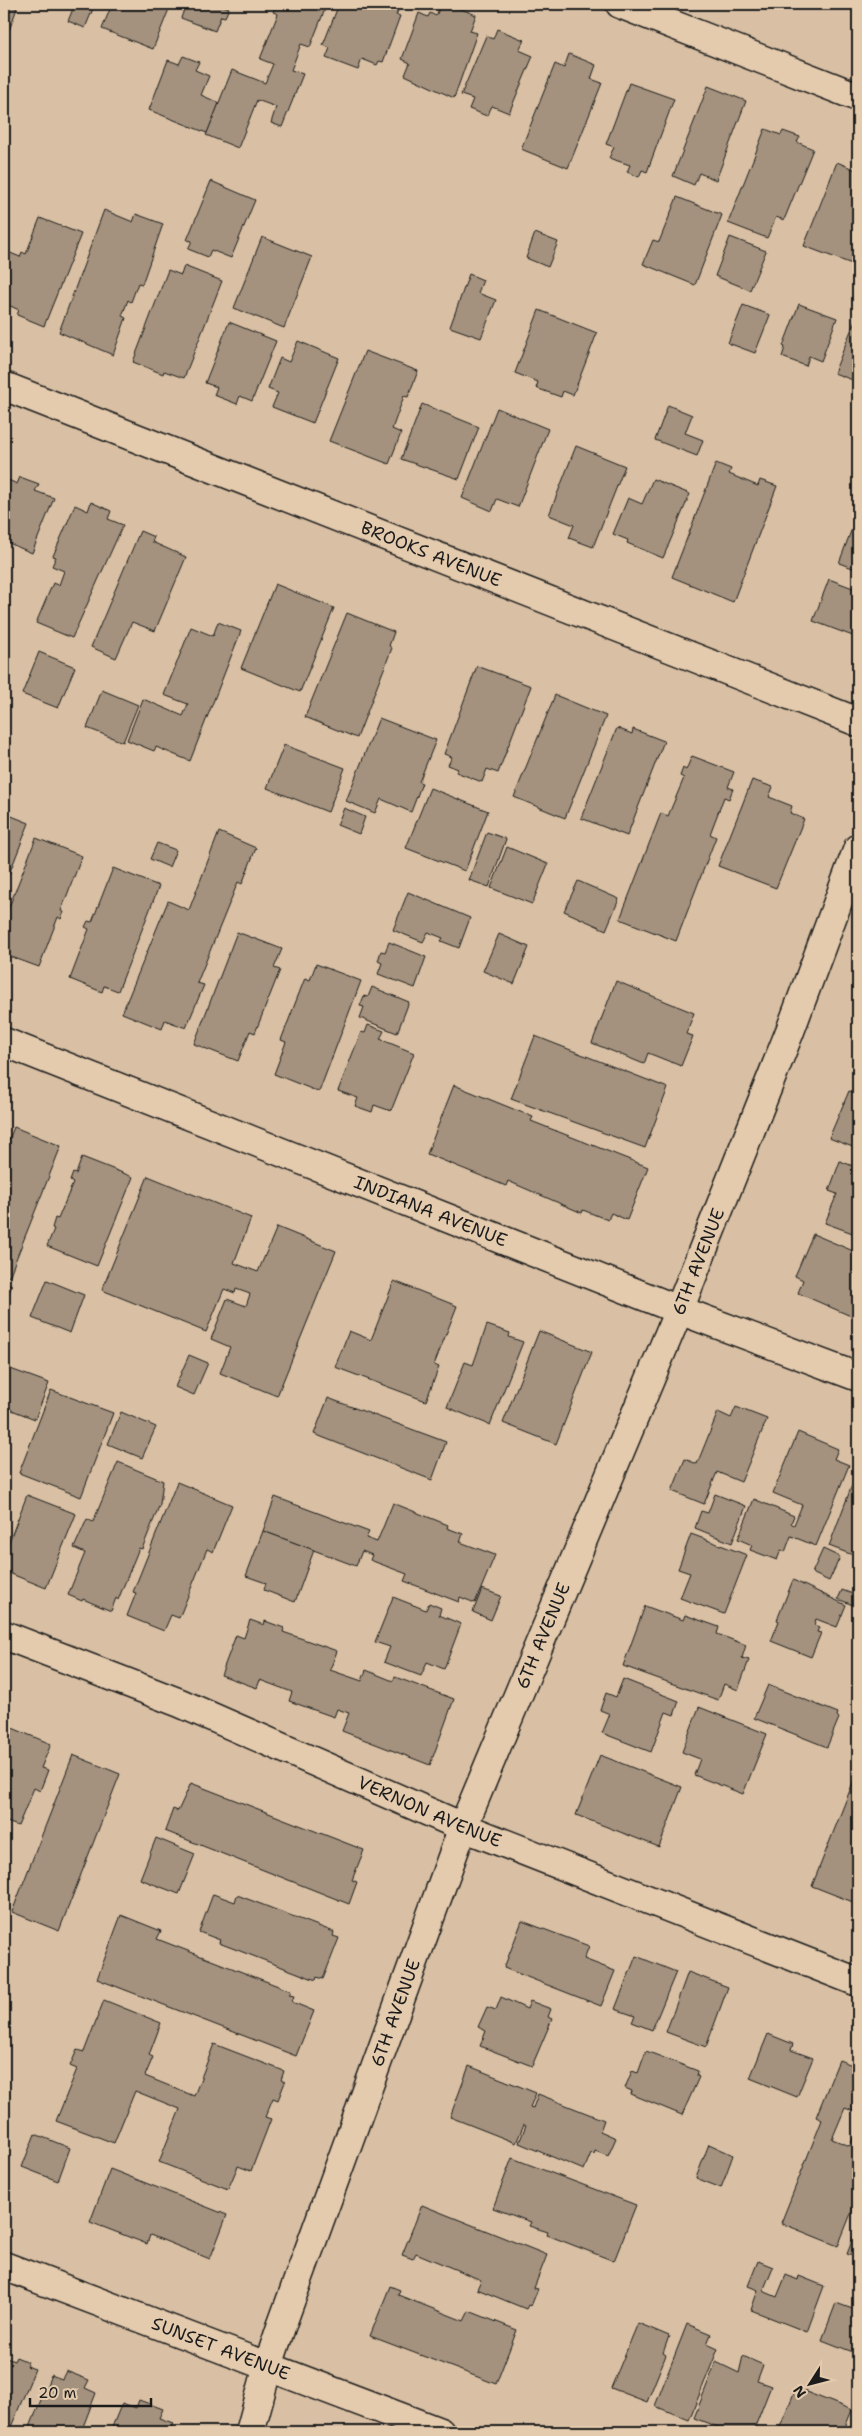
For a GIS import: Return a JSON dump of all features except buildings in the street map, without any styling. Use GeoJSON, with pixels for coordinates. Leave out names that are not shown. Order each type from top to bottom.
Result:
{"type":"FeatureCollection","features":[{"type":"Feature","properties":{"kind":"street"},"geometry":{"type":"LineString","coordinates":[[620,4],[858,97]]}},
{"type":"Feature","properties":{"kind":"street","name":"BROOKS AVENUE"},"geometry":{"type":"LineString","coordinates":[[4,386],[858,722]]}},
{"type":"Feature","properties":{"kind":"street","name":"6TH AVENUE"},"geometry":{"type":"LineString","coordinates":[[250,2432],[268,2366],[463,1826],[679,1310],[790,1031],[858,848]]}},
{"type":"Feature","properties":{"kind":"street","name":"INDIANA AVENUE"},"geometry":{"type":"LineString","coordinates":[[4,1042],[384,1191],[679,1310],[858,1377]]}},
{"type":"Feature","properties":{"kind":"street","name":"VERNON AVENUE"},"geometry":{"type":"LineString","coordinates":[[4,1635],[180,1703],[463,1826],[858,1982]]}},
{"type":"Feature","properties":{"kind":"street","name":"SUNSET AVENUE"},"geometry":{"type":"LineString","coordinates":[[4,2266],[440,2432]]}}]}
